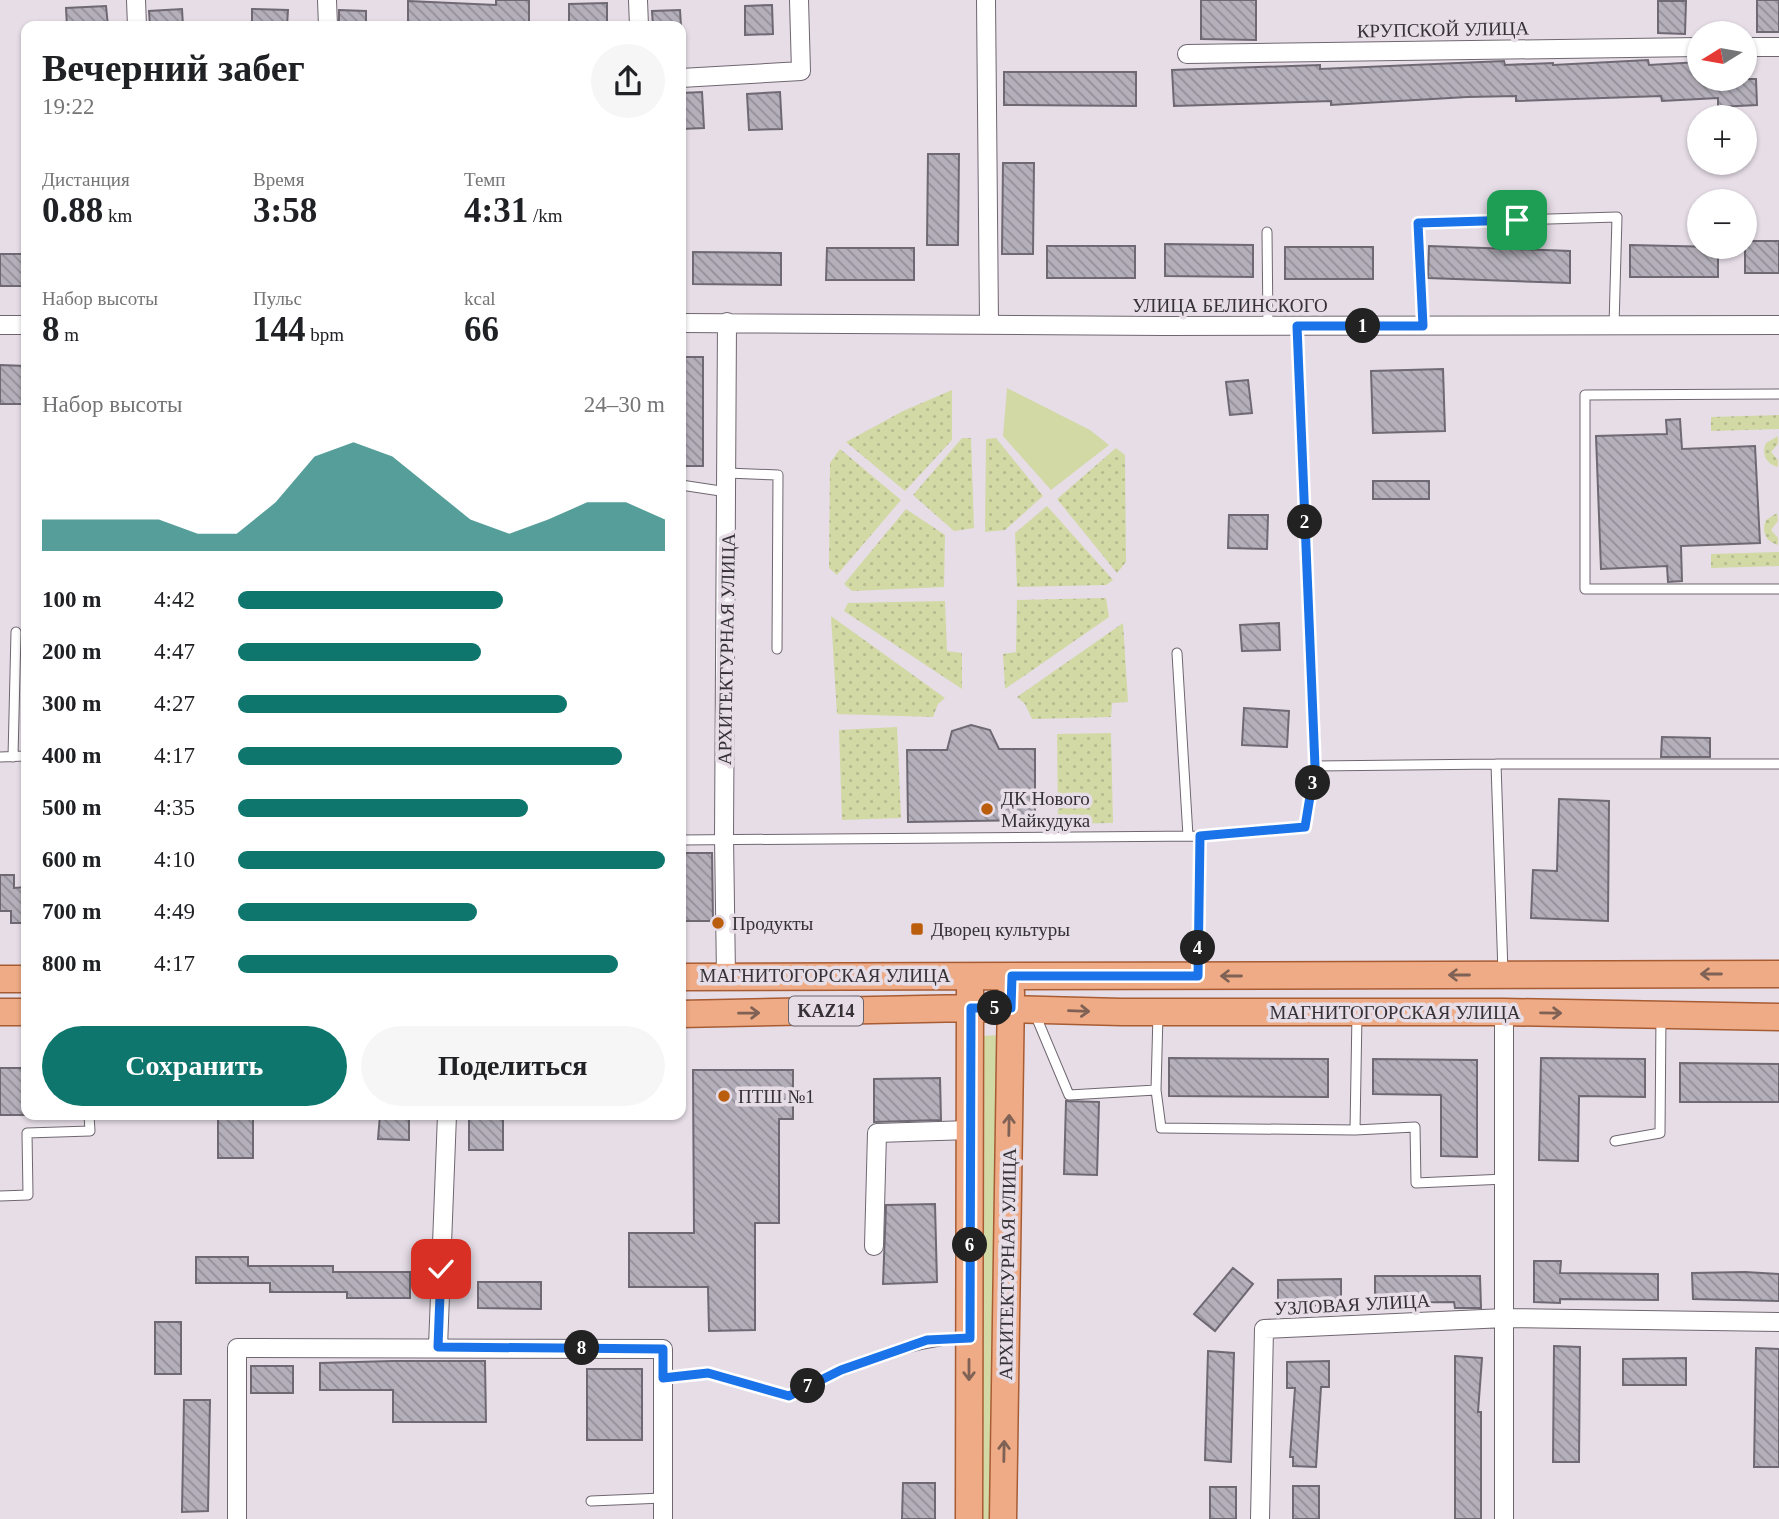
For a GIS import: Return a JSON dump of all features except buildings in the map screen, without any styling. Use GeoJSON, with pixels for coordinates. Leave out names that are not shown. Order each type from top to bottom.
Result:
{"type":"FeatureCollection","features":[{"type":"Feature","properties":{"kind":"main road","name":"МАГНИТОГОРСКАЯ УЛИЦА"},"geometry":{"type":"LineString","coordinates":[[969,974],[971,1008]]}},
{"type":"Feature","properties":{"kind":"main road","name":"МАГНИТОГОРСКАЯ УЛИЦА"},"geometry":{"type":"LineString","coordinates":[[686,976],[1779,974]]}},
{"type":"Feature","properties":{"kind":"main road"},"geometry":{"type":"LineString","coordinates":[[1012,976],[1022,1009]]}},
{"type":"Feature","properties":{"kind":"main road"},"geometry":{"type":"LineString","coordinates":[[0,979],[21,979]]}},
{"type":"Feature","properties":{"kind":"main road","name":"МАГНИТОГОРСКАЯ УЛИЦА"},"geometry":{"type":"LineString","coordinates":[[686,1014],[971,1008],[1779,1017]]}},
{"type":"Feature","properties":{"kind":"main road","name":"АРХИТЕКТУРНАЯ УЛИЦА"},"geometry":{"type":"LineString","coordinates":[[969,1519],[971,1008]]}},
{"type":"Feature","properties":{"kind":"main road","name":"АРХИТЕКТУРНАЯ УЛИЦА"},"geometry":{"type":"LineString","coordinates":[[1003,1519],[1022,1009]]}},
{"type":"Feature","properties":{"kind":"main road"},"geometry":{"type":"LineString","coordinates":[[0,1013],[21,1012]]}},
{"type":"Feature","properties":{"kind":"street"},"geometry":{"type":"LineString","coordinates":[[136,0],[137,21]]}},
{"type":"Feature","properties":{"kind":"street"},"geometry":{"type":"LineString","coordinates":[[327,0],[328,21]]}},
{"type":"Feature","properties":{"kind":"street"},"geometry":{"type":"LineString","coordinates":[[638,0],[639,21]]}},
{"type":"Feature","properties":{"kind":"street"},"geometry":{"type":"LineString","coordinates":[[686,78],[800,71],[799,0]]}},
{"type":"Feature","properties":{"kind":"street"},"geometry":{"type":"LineString","coordinates":[[986,0],[989,323]]}},
{"type":"Feature","properties":{"kind":"street","name":"КРУПСКОЙ УЛИЦА"},"geometry":{"type":"LineString","coordinates":[[1187,54],[1687,47]]}},
{"type":"Feature","properties":{"kind":"street"},"geometry":{"type":"LineString","coordinates":[[1757,47],[1779,47]]}},
{"type":"Feature","properties":{"kind":"street","name":"УЛИЦА БЕЛИНСКОГО"},"geometry":{"type":"LineString","coordinates":[[686,323],[1779,325]]}},
{"type":"Feature","properties":{"kind":"street","name":"АРХИТЕКТУРНАЯ УЛИЦА"},"geometry":{"type":"LineString","coordinates":[[726,976],[724,837],[727,323]]}},
{"type":"Feature","properties":{"kind":"street"},"geometry":{"type":"LineString","coordinates":[[0,325],[21,325]]}},
{"type":"Feature","properties":{"kind":"street"},"geometry":{"type":"LineString","coordinates":[[1504,1012],[1504,1519]]}},
{"type":"Feature","properties":{"kind":"street"},"geometry":{"type":"LineString","coordinates":[[438,1347],[447,1120]]}},
{"type":"Feature","properties":{"kind":"street"},"geometry":{"type":"LineString","coordinates":[[874,1246],[877,1133],[970,1130]]}},
{"type":"Feature","properties":{"kind":"street","name":"УЗЛОВАЯ УЛИЦА"},"geometry":{"type":"LineString","coordinates":[[1260,1519],[1264,1329],[1505,1318],[1779,1322]]}},
{"type":"Feature","properties":{"kind":"street"},"geometry":{"type":"LineString","coordinates":[[237,1519],[237,1348],[438,1347],[663,1349],[663,1519]]}},
{"type":"Feature","properties":{"kind":"lane"},"geometry":{"type":"LineString","coordinates":[[1423,326],[1418,223],[1617,217],[1614,326]]}},
{"type":"Feature","properties":{"kind":"lane"},"geometry":{"type":"LineString","coordinates":[[1267,232],[1268,326]]}},
{"type":"Feature","properties":{"kind":"lane"},"geometry":{"type":"LineString","coordinates":[[686,840],[724,837],[1200,836],[1305,827],[1315,766],[1297,326]]}},
{"type":"Feature","properties":{"kind":"lane"},"geometry":{"type":"LineString","coordinates":[[1779,394],[1585,395],[1585,589],[1779,589]]}},
{"type":"Feature","properties":{"kind":"lane"},"geometry":{"type":"LineString","coordinates":[[727,473],[778,475],[777,649]]}},
{"type":"Feature","properties":{"kind":"lane"},"geometry":{"type":"LineString","coordinates":[[686,486],[727,492]]}},
{"type":"Feature","properties":{"kind":"lane"},"geometry":{"type":"LineString","coordinates":[[13,757],[16,632]]}},
{"type":"Feature","properties":{"kind":"lane"},"geometry":{"type":"LineString","coordinates":[[1177,653],[1188,836]]}},
{"type":"Feature","properties":{"kind":"lane"},"geometry":{"type":"LineString","coordinates":[[0,757],[21,756]]}},
{"type":"Feature","properties":{"kind":"lane"},"geometry":{"type":"LineString","coordinates":[[1496,764],[1503,975]]}},
{"type":"Feature","properties":{"kind":"lane"},"geometry":{"type":"LineString","coordinates":[[1315,766],[1779,764]]}},
{"type":"Feature","properties":{"kind":"lane"},"geometry":{"type":"LineString","coordinates":[[1198,976],[1200,836]]}},
{"type":"Feature","properties":{"kind":"lane"},"geometry":{"type":"LineString","coordinates":[[1022,1009],[1069,1095],[1156,1090]]}},
{"type":"Feature","properties":{"kind":"lane"},"geometry":{"type":"LineString","coordinates":[[1158,1012],[1156,1090],[1161,1128],[1355,1130],[1415,1127],[1416,1183],[1505,1179]]}},
{"type":"Feature","properties":{"kind":"lane"},"geometry":{"type":"LineString","coordinates":[[1355,1130],[1357,1012]]}},
{"type":"Feature","properties":{"kind":"lane"},"geometry":{"type":"LineString","coordinates":[[1615,1141],[1660,1133],[1661,1015]]}},
{"type":"Feature","properties":{"kind":"lane"},"geometry":{"type":"LineString","coordinates":[[0,1196],[28,1195],[27,1133],[90,1131],[89,1120]]}},
{"type":"Feature","properties":{"kind":"lane"},"geometry":{"type":"LineString","coordinates":[[663,1378],[708,1373],[789,1396],[841,1370],[927,1340],[970,1338]]}},
{"type":"Feature","properties":{"kind":"lane"},"geometry":{"type":"LineString","coordinates":[[591,1501],[663,1498]]}},
{"type":"Feature","properties":{"kind":"green space"},"geometry":{"type":"Polygon","coordinates":[[[1007,388],[1090,430],[1109,445],[1051,490],[1003,436],[1007,388]]]}},
{"type":"Feature","properties":{"kind":"green space"},"geometry":{"type":"Polygon","coordinates":[[[952,390],[952,440],[905,491],[846,442],[903,411],[952,390]]]}},
{"type":"Feature","properties":{"kind":"green space"},"geometry":{"type":"Polygon","coordinates":[[[1779,415],[1779,429],[1711,431],[1711,417],[1779,415]]]}},
{"type":"Feature","properties":{"kind":"green space"},"geometry":{"type":"Polygon","coordinates":[[[1778,436],[1778,444],[1771,452],[1778,460],[1778,467],[1768,461],[1764,451],[1766,443],[1778,436]]]}},
{"type":"Feature","properties":{"kind":"green space"},"geometry":{"type":"Polygon","coordinates":[[[962,438],[971,438],[974,528],[954,531],[913,495],[962,438]]]}},
{"type":"Feature","properties":{"kind":"green space"},"geometry":{"type":"Polygon","coordinates":[[[996,438],[1043,496],[1005,530],[985,532],[986,439],[996,438]]]}},
{"type":"Feature","properties":{"kind":"green space"},"geometry":{"type":"Polygon","coordinates":[[[1116,448],[1125,455],[1126,562],[1117,573],[1057,499],[1116,448]]]}},
{"type":"Feature","properties":{"kind":"green space"},"geometry":{"type":"Polygon","coordinates":[[[840,449],[901,500],[837,575],[829,568],[830,463],[840,449]]]}},
{"type":"Feature","properties":{"kind":"green space"},"geometry":{"type":"Polygon","coordinates":[[[1047,506],[1113,580],[1106,585],[1017,587],[1015,533],[1047,506]]]}},
{"type":"Feature","properties":{"kind":"green space"},"geometry":{"type":"Polygon","coordinates":[[[906,509],[945,535],[944,587],[852,591],[844,584],[906,509]]]}},
{"type":"Feature","properties":{"kind":"green space"},"geometry":{"type":"Polygon","coordinates":[[[1777,513],[1778,521],[1771,530],[1778,538],[1778,545],[1768,539],[1764,532],[1766,520],[1777,513]]]}},
{"type":"Feature","properties":{"kind":"green space"},"geometry":{"type":"Polygon","coordinates":[[[1779,552],[1779,566],[1711,568],[1711,554],[1779,552]]]}},
{"type":"Feature","properties":{"kind":"green space"},"geometry":{"type":"Polygon","coordinates":[[[1106,598],[1109,617],[1005,689],[1003,654],[1016,652],[1017,600],[1106,598]]]}},
{"type":"Feature","properties":{"kind":"green space"},"geometry":{"type":"Polygon","coordinates":[[[945,601],[947,651],[962,653],[962,689],[844,611],[848,603],[945,601]]]}},
{"type":"Feature","properties":{"kind":"green space"},"geometry":{"type":"Polygon","coordinates":[[[831,616],[945,698],[938,704],[933,717],[837,714],[831,616]]]}},
{"type":"Feature","properties":{"kind":"green space"},"geometry":{"type":"Polygon","coordinates":[[[1123,623],[1128,702],[1112,703],[1111,717],[1032,719],[1025,704],[1017,697],[1123,623]]]}},
{"type":"Feature","properties":{"kind":"green space"},"geometry":{"type":"Polygon","coordinates":[[[897,727],[901,818],[842,820],[839,730],[897,727]]]}},
{"type":"Feature","properties":{"kind":"green space"},"geometry":{"type":"Polygon","coordinates":[[[1111,733],[1113,823],[1058,824],[1057,734],[1111,733]]]}},
{"type":"Feature","properties":{"kind":"green space"},"geometry":{"type":"Polygon","coordinates":[[[1003,1035],[1000,1519],[976,1519],[978,1036],[1003,1035]]]}},
{"type":"Feature","properties":{"kind":"place","name":"ДК Нового Майкудука"},"geometry":{"type":"Point","coordinates":[987,809]}},
{"type":"Feature","properties":{"kind":"place","name":"Продукты"},"geometry":{"type":"Point","coordinates":[718,923]}},
{"type":"Feature","properties":{"kind":"place","name":"Дворец культуры"},"geometry":{"type":"Point","coordinates":[917,929]}},
{"type":"Feature","properties":{"kind":"place","name":"ПТШ №1"},"geometry":{"type":"Point","coordinates":[724,1096]}},
{"type":"Feature","properties":{"kind":"route"},"geometry":{"type":"LineString","coordinates":[[441,1269],[438,1347],[663,1349],[663,1378],[708,1373],[789,1396],[841,1370],[927,1340],[970,1338],[971,1008],[1011,1008],[1012,976],[1198,976],[1200,836],[1305,827],[1315,766],[1297,326],[1423,326],[1418,223],[1517,220]]}}]}
